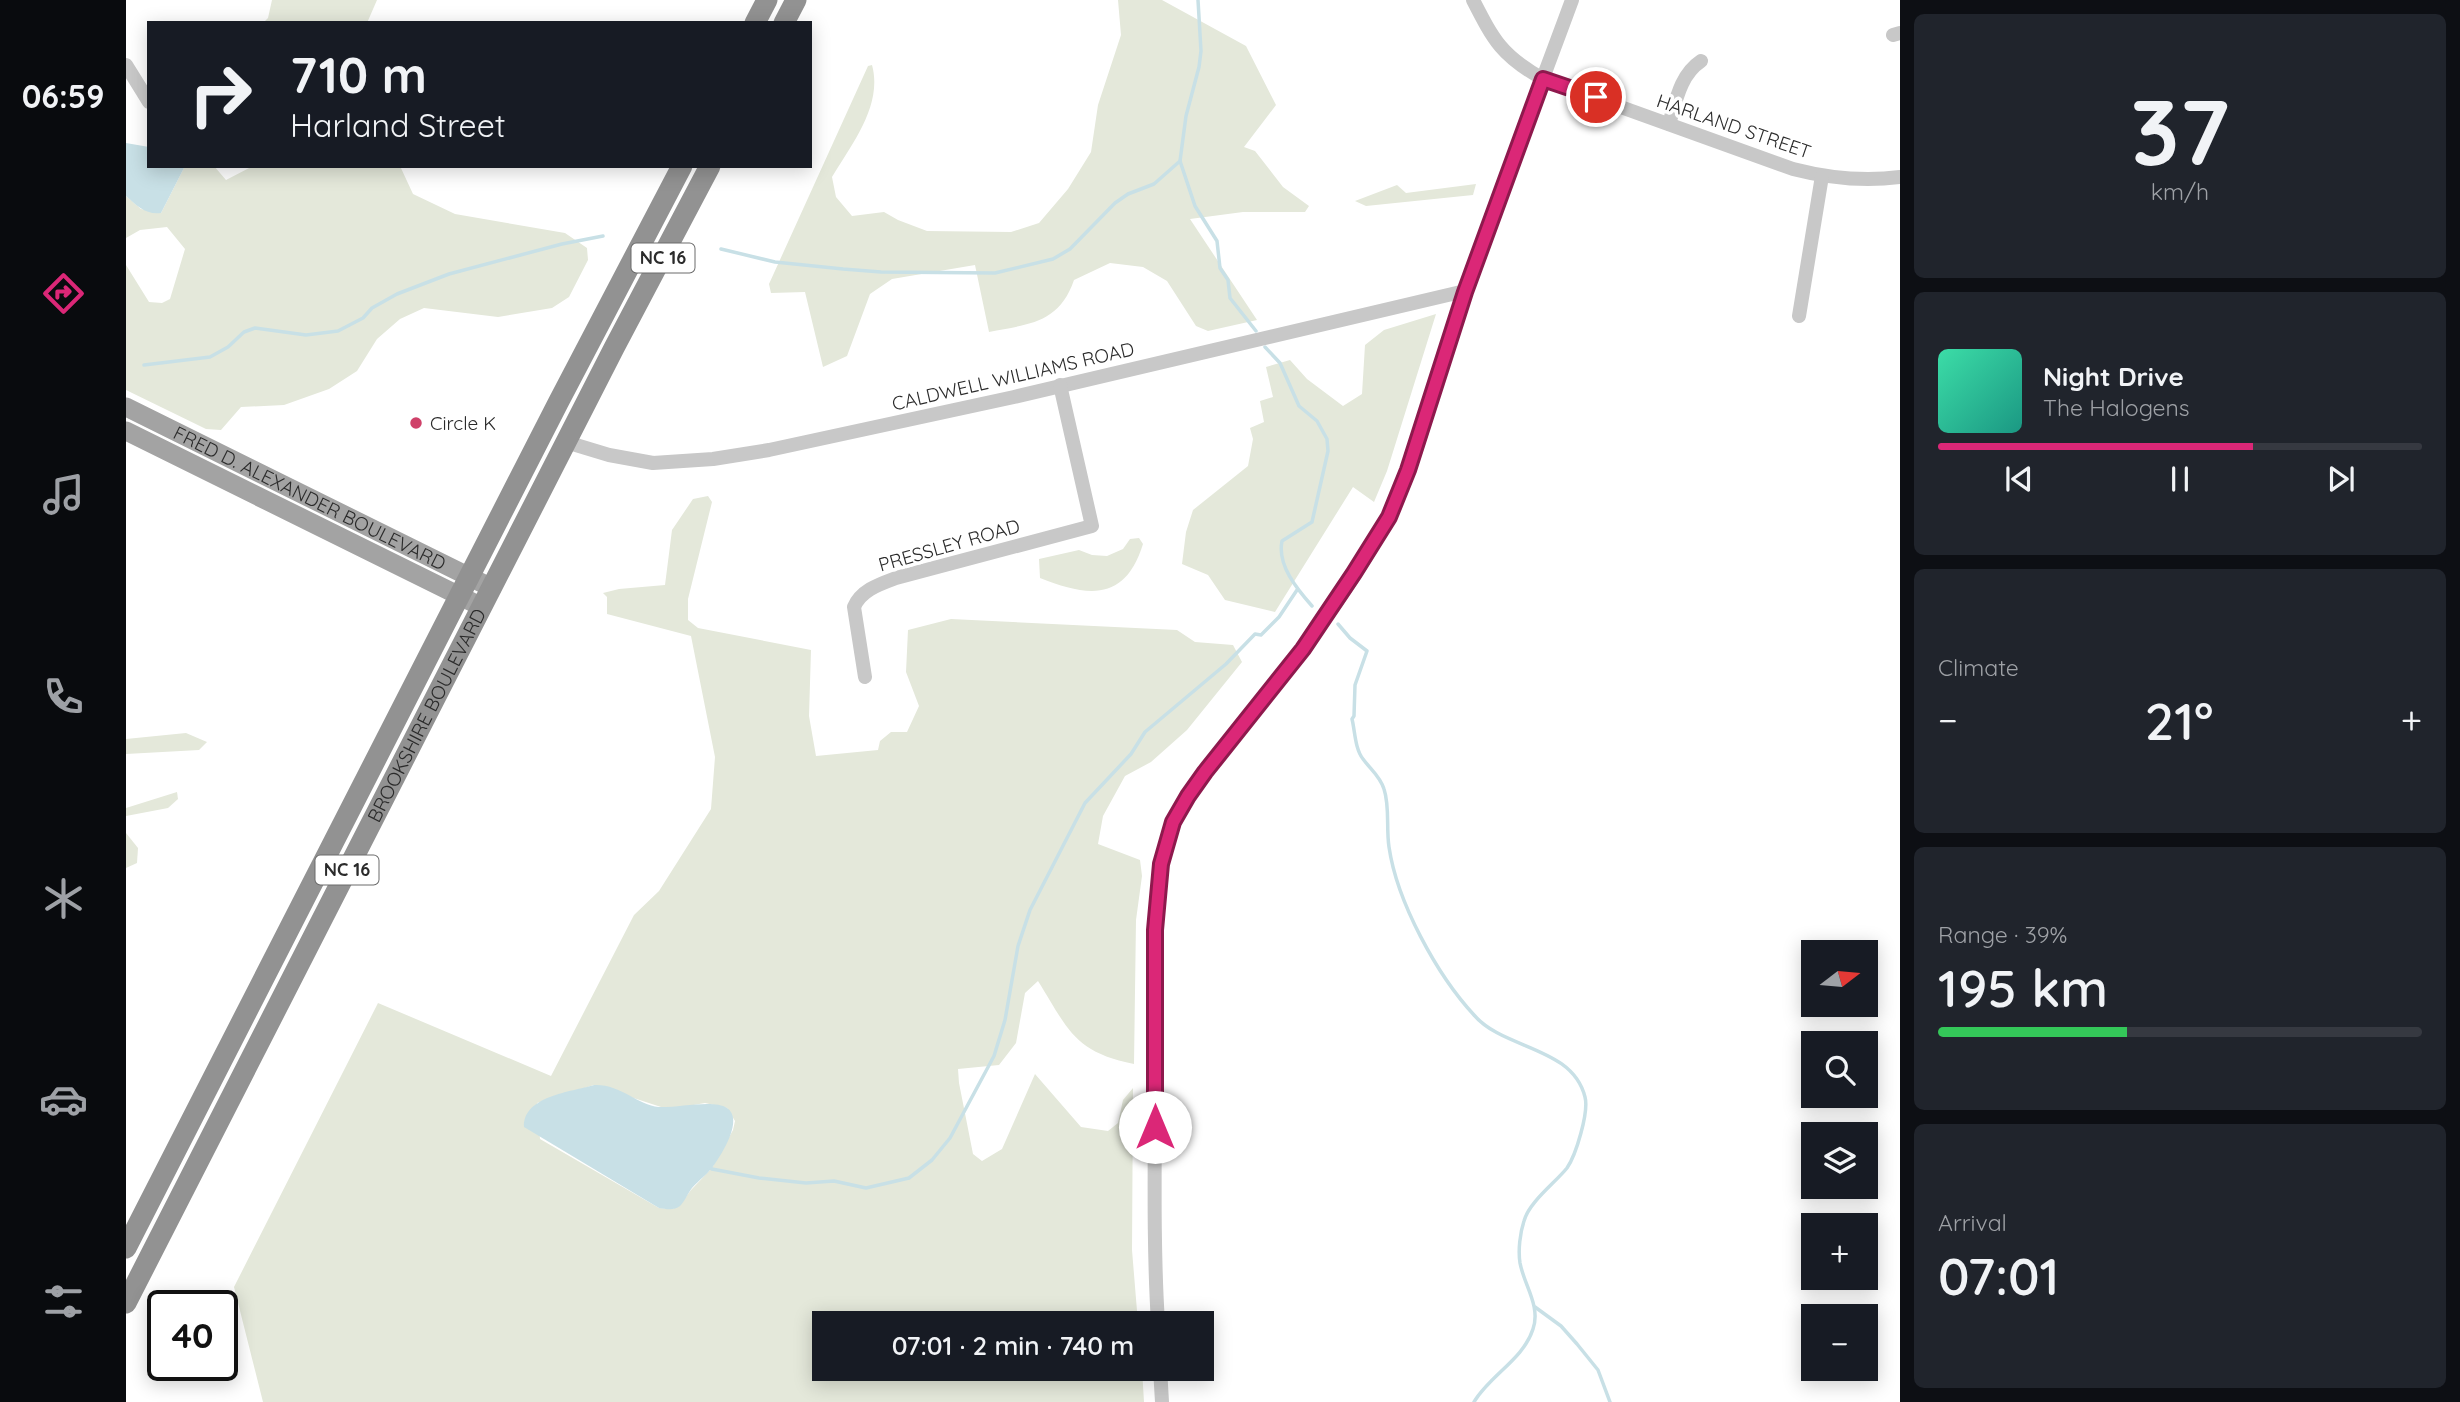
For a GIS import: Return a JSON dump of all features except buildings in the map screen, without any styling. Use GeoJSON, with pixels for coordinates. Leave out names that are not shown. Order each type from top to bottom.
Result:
{"type":"FeatureCollection","features":[{"type":"Feature","properties":{"kind":"highway"},"geometry":{"type":"LineString","coordinates":[[756,21],[767,0]]}},
{"type":"Feature","properties":{"kind":"highway"},"geometry":{"type":"LineString","coordinates":[[785,21],[796,0]]}},
{"type":"Feature","properties":{"kind":"highway","name":"BROOKSHIRE BOULEVARD"},"geometry":{"type":"LineString","coordinates":[[126,1248],[681,168]]}},
{"type":"Feature","properties":{"kind":"highway","name":"BROOKSHIRE BOULEVARD"},"geometry":{"type":"LineString","coordinates":[[126,1303],[709,168]]}},
{"type":"Feature","properties":{"kind":"highway"},"geometry":{"type":"LineString","coordinates":[[566,442],[565,427],[594,371],[626,272]]}},
{"type":"Feature","properties":{"kind":"highway"},"geometry":{"type":"LineString","coordinates":[[517,539],[521,510],[548,455],[545,446],[539,441]]}},
{"type":"Feature","properties":{"kind":"highway"},"geometry":{"type":"LineString","coordinates":[[351,863],[346,848],[378,774],[390,734]]}},
{"type":"Feature","properties":{"kind":"highway"},"geometry":{"type":"LineString","coordinates":[[271,1023],[296,955],[331,877],[334,860],[329,852]]}},
{"type":"Feature","properties":{"kind":"main road","name":"FRED D. ALEXANDER BOULEVARD"},"geometry":{"type":"LineString","coordinates":[[126,407],[487,598]]}},
{"type":"Feature","properties":{"kind":"main road","name":"FRED D. ALEXANDER BOULEVARD"},"geometry":{"type":"LineString","coordinates":[[126,430],[465,587]]}},
{"type":"Feature","properties":{"kind":"street","name":"HARLAND STREET"},"geometry":{"type":"LineString","coordinates":[[1473,0],[1503,51],[1518,65],[1543,79],[1775,163],[1822,176],[1872,180],[1900,177]]}},
{"type":"Feature","properties":{"kind":"street"},"geometry":{"type":"LineString","coordinates":[[1158,1311],[1155,930],[1158,886],[1167,841],[1177,814],[1188,796],[1303,649],[1389,517],[1408,470],[1465,292],[1572,0]]}},
{"type":"Feature","properties":{"kind":"street"},"geometry":{"type":"LineString","coordinates":[[1669,124],[1685,76],[1700,61]]}},
{"type":"Feature","properties":{"kind":"street"},"geometry":{"type":"LineString","coordinates":[[126,65],[147,99]]}},
{"type":"Feature","properties":{"kind":"street"},"geometry":{"type":"LineString","coordinates":[[1798,316],[1822,176]]}},
{"type":"Feature","properties":{"kind":"street","name":"CALDWELL WILLIAMS ROAD"},"geometry":{"type":"LineString","coordinates":[[566,442],[643,462],[675,463],[769,450],[903,422],[1465,292]]}},
{"type":"Feature","properties":{"kind":"street","name":"PRESSLEY ROAD"},"geometry":{"type":"LineString","coordinates":[[865,677],[854,607],[858,598],[867,591],[896,578],[1092,526],[1060,385]]}},
{"type":"Feature","properties":{"kind":"street"},"geometry":{"type":"LineString","coordinates":[[1161,1381],[1162,1402]]}},
{"type":"Feature","properties":{"kind":"shaded area"},"geometry":{"type":"Polygon","coordinates":[[[272,0],[377,0],[368,21],[265,21],[272,0]]]}},
{"type":"Feature","properties":{"kind":"shaded area"},"geometry":{"type":"Polygon","coordinates":[[[1118,0],[1162,0],[1246,46],[1276,105],[1244,147],[1255,151],[1283,187],[1309,206],[1305,212],[1243,212],[1190,219],[1257,320],[1208,331],[1196,326],[1167,281],[1143,267],[1110,263],[1074,280],[1068,295],[1051,314],[1029,324],[989,332],[975,265],[892,279],[870,294],[847,356],[823,367],[805,292],[771,293],[769,284],[868,66],[872,65],[874,80],[869,109],[864,124],[832,177],[836,197],[852,216],[884,212],[927,231],[1011,232],[1039,223],[1068,189],[1091,152],[1098,105],[1121,35],[1118,0]]]}},
{"type":"Feature","properties":{"kind":"shaded area"},"geometry":{"type":"Polygon","coordinates":[[[184,168],[216,168],[226,180],[249,168],[401,168],[413,194],[455,214],[565,233],[587,248],[588,260],[569,297],[552,308],[498,317],[424,308],[400,319],[377,339],[357,371],[329,389],[284,405],[241,407],[221,430],[206,429],[126,390],[126,265],[149,302],[162,303],[170,299],[185,249],[167,227],[140,230],[126,238],[126,196],[141,209],[161,213],[184,168]]]}},
{"type":"Feature","properties":{"kind":"shaded area"},"geometry":{"type":"Polygon","coordinates":[[[1476,184],[1473,195],[1366,206],[1355,201],[1397,185],[1406,193],[1476,184]]]}},
{"type":"Feature","properties":{"kind":"shaded area"},"geometry":{"type":"Polygon","coordinates":[[[1436,314],[1387,471],[1374,502],[1353,487],[1275,612],[1225,600],[1208,575],[1182,564],[1186,532],[1193,510],[1248,466],[1253,439],[1250,428],[1264,422],[1260,401],[1273,397],[1266,367],[1290,360],[1307,379],[1343,406],[1362,394],[1365,345],[1384,330],[1436,314]]]}},
{"type":"Feature","properties":{"kind":"shaded area"},"geometry":{"type":"Polygon","coordinates":[[[708,496],[712,502],[688,599],[688,620],[698,628],[811,650],[809,716],[816,756],[878,750],[880,741],[891,732],[907,732],[919,706],[906,672],[908,630],[951,619],[1177,630],[1195,642],[1233,645],[1242,662],[1187,730],[1151,762],[1125,776],[1103,816],[1098,844],[1140,860],[1142,876],[1136,920],[1134,1064],[1098,1053],[1085,1045],[1066,1025],[1038,981],[1025,993],[1016,1043],[999,1065],[958,1069],[973,1154],[982,1161],[1002,1149],[1035,1074],[1081,1127],[1108,1131],[1118,1123],[1123,1100],[1133,1088],[1132,1250],[1137,1311],[812,1311],[812,1381],[1143,1381],[1144,1402],[263,1402],[238,1303],[238,1290],[234,1287],[378,1003],[551,1076],[634,915],[659,891],[711,809],[715,757],[691,636],[607,614],[607,597],[603,593],[665,585],[672,530],[693,499],[708,496]],[[594,1085],[537,1103],[540,1139],[659,1208],[672,1209],[679,1206],[712,1168],[733,1130],[735,1121],[727,1108],[705,1103],[661,1107],[594,1085]]]}},
{"type":"Feature","properties":{"kind":"shaded area"},"geometry":{"type":"Polygon","coordinates":[[[1139,538],[1143,544],[1126,576],[1103,590],[1074,589],[1040,578],[1039,559],[1079,550],[1092,555],[1107,556],[1123,549],[1130,539],[1139,538]]]}},
{"type":"Feature","properties":{"kind":"shaded area"},"geometry":{"type":"Polygon","coordinates":[[[186,733],[207,742],[199,750],[126,754],[126,739],[186,733]]]}},
{"type":"Feature","properties":{"kind":"shaded area"},"geometry":{"type":"Polygon","coordinates":[[[177,792],[178,799],[168,808],[126,816],[126,808],[177,792]]]}},
{"type":"Feature","properties":{"kind":"shaded area"},"geometry":{"type":"Polygon","coordinates":[[[126,833],[138,848],[137,863],[126,868],[126,833]]]}},
{"type":"Feature","properties":{"kind":"water"},"geometry":{"type":"Polygon","coordinates":[[[126,143],[147,147],[147,168],[184,168],[161,213],[146,211],[126,196],[126,143]]]}},
{"type":"Feature","properties":{"kind":"water"},"geometry":{"type":"Polygon","coordinates":[[[594,1085],[621,1091],[643,1103],[659,1107],[713,1104],[721,1105],[732,1113],[730,1136],[722,1153],[678,1208],[659,1208],[524,1127],[531,1108],[540,1102],[561,1093],[594,1085]]]}},
{"type":"Feature","properties":{"kind":"waterway"},"geometry":{"type":"LineString","coordinates":[[1198,0],[1201,51],[1186,116],[1180,161],[1195,206],[1217,241],[1220,268],[1228,280],[1230,298],[1256,331]]}},
{"type":"Feature","properties":{"kind":"waterway"},"geometry":{"type":"LineString","coordinates":[[721,249],[775,262],[843,269],[995,273],[1053,259],[1070,249],[1115,203],[1128,194],[1154,184],[1180,161]]}},
{"type":"Feature","properties":{"kind":"waterway"},"geometry":{"type":"LineString","coordinates":[[144,365],[210,357],[228,347],[244,332],[255,328],[306,335],[338,331],[363,318],[372,308],[397,294],[449,274],[603,236]]}},
{"type":"Feature","properties":{"kind":"waterway"},"geometry":{"type":"LineString","coordinates":[[1265,347],[1280,363],[1299,406],[1317,421],[1327,439],[1328,451],[1312,522],[1282,541],[1281,550],[1285,568],[1312,606]]}},
{"type":"Feature","properties":{"kind":"waterway"},"geometry":{"type":"LineString","coordinates":[[708,1166],[759,1178],[806,1183],[834,1181],[866,1188],[909,1178],[932,1160],[950,1138],[994,1056],[1005,1020],[1018,946],[1030,910],[1085,803],[1131,754],[1145,732],[1226,664],[1255,634],[1261,635],[1279,617],[1297,590]]}},
{"type":"Feature","properties":{"kind":"waterway"},"geometry":{"type":"LineString","coordinates":[[1338,624],[1367,651],[1355,685],[1352,719],[1360,755],[1384,789],[1393,868],[1400,891],[1421,937],[1446,980],[1474,1015],[1502,1035],[1552,1058],[1566,1068],[1578,1080],[1585,1097],[1583,1123],[1571,1162],[1531,1207],[1521,1231],[1520,1263],[1535,1312],[1533,1329],[1522,1350],[1474,1402]]}},
{"type":"Feature","properties":{"kind":"waterway"},"geometry":{"type":"LineString","coordinates":[[1535,1307],[1561,1326],[1598,1370],[1610,1402]]}},
{"type":"Feature","properties":{"kind":"place","name":"Circle K"},"geometry":{"type":"Point","coordinates":[416,423]}},
{"type":"Feature","properties":{"kind":"route"},"geometry":{"type":"LineString","coordinates":[[1155,1127],[1155,930],[1161,864],[1173,822],[1205,772],[1303,649],[1389,517],[1408,470],[1465,292],[1543,79],[1596,97]]}}]}
